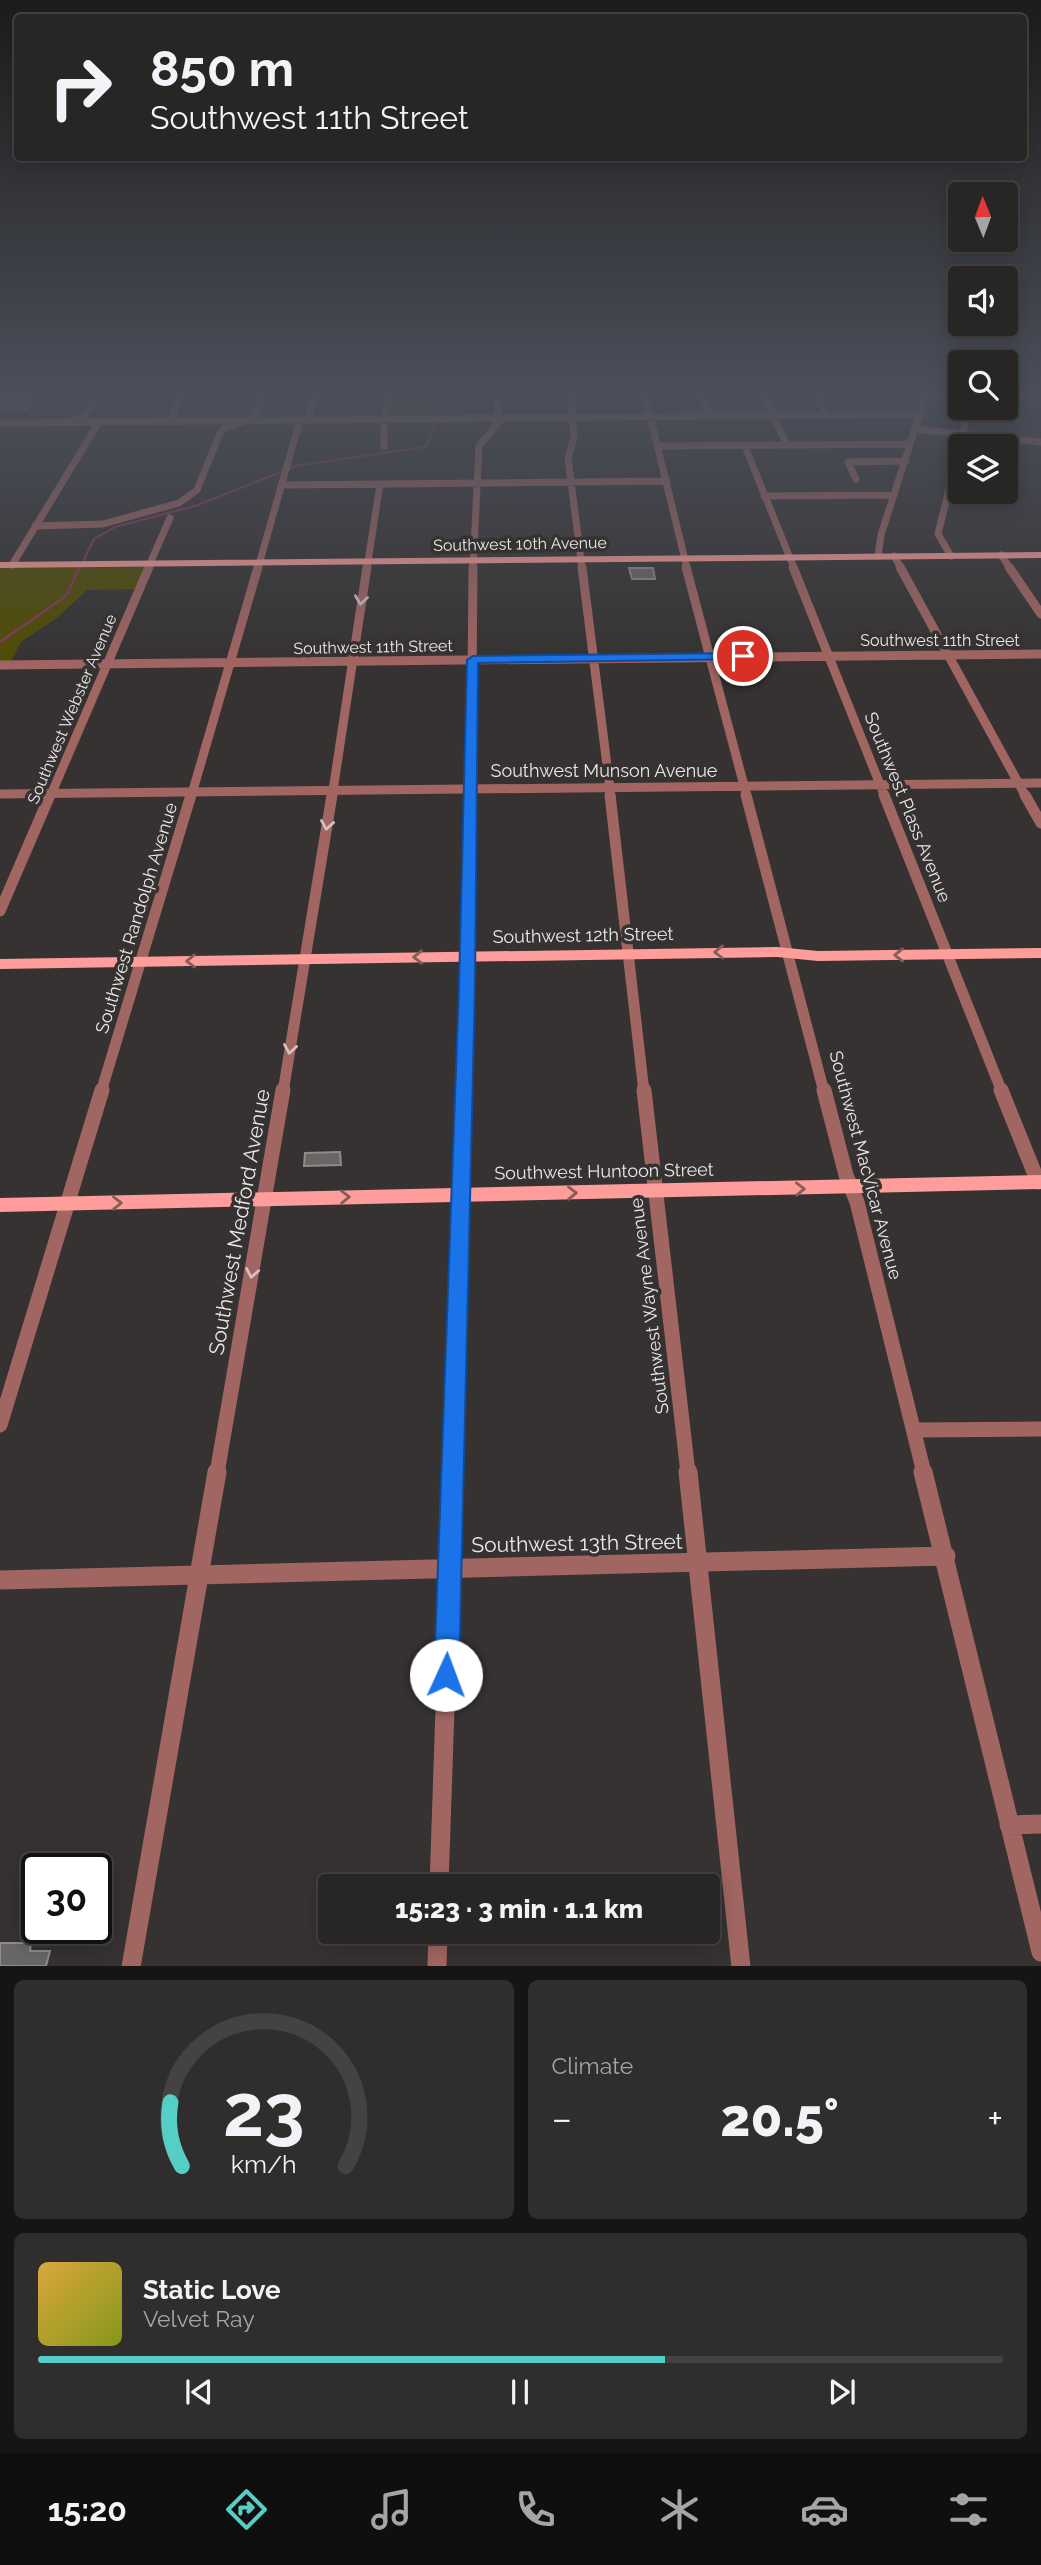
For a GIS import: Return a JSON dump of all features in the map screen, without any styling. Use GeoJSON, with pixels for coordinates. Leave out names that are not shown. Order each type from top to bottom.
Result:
{"type":"FeatureCollection","features":[{"type":"Feature","properties":{"kind":"main road","name":"Southwest 10th Avenue"},"geometry":{"type":"LineString","coordinates":[[0,565],[1041,555]]}},
{"type":"Feature","properties":{"kind":"main road","name":"Southwest 12th Street"},"geometry":{"type":"LineString","coordinates":[[0,964],[628,954],[787,953],[818,956],[1041,953]]}},
{"type":"Feature","properties":{"kind":"main road","name":"Southwest Huntoon Street"},"geometry":{"type":"LineString","coordinates":[[0,1205],[1039,1182]]}},
{"type":"Feature","properties":{"kind":"street"},"geometry":{"type":"LineString","coordinates":[[12,565],[61,483]]}},
{"type":"Feature","properties":{"kind":"street"},"geometry":{"type":"LineString","coordinates":[[36,526],[103,524],[179,503],[197,490],[200,483]]}},
{"type":"Feature","properties":{"kind":"street","name":"Southwest Randolph Avenue"},"geometry":{"type":"LineString","coordinates":[[0,1425],[7,1383],[68,1204],[193,792],[282,483]]}},
{"type":"Feature","properties":{"kind":"street"},"geometry":{"type":"LineString","coordinates":[[367,483],[501,483]]}},
{"type":"Feature","properties":{"kind":"street"},"geometry":{"type":"LineString","coordinates":[[439,1874],[462,1195],[477,483]]}},
{"type":"Feature","properties":{"kind":"street","name":"Southwest Wayne Avenue"},"geometry":{"type":"LineString","coordinates":[[571,483],[594,658],[698,1563],[741,1966]]}},
{"type":"Feature","properties":{"kind":"street","name":"Southwest MacVicar Avenue"},"geometry":{"type":"LineString","coordinates":[[667,483],[787,953],[915,1430],[1041,1952]]}},
{"type":"Feature","properties":{"kind":"street","name":"Southwest Plass Avenue"},"geometry":{"type":"LineString","coordinates":[[759,483],[1039,1182]]}},
{"type":"Feature","properties":{"kind":"street"},"geometry":{"type":"LineString","coordinates":[[878,556],[879,544],[898,483]]}},
{"type":"Feature","properties":{"kind":"street","name":"Southwest Medford Avenue"},"geometry":{"type":"LineString","coordinates":[[131,1966],[265,1198],[333,790],[380,484]]}},
{"type":"Feature","properties":{"kind":"street"},"geometry":{"type":"LineString","coordinates":[[948,493],[938,534],[951,555]]}},
{"type":"Feature","properties":{"kind":"street"},"geometry":{"type":"LineString","coordinates":[[764,496],[894,495]]}},
{"type":"Feature","properties":{"kind":"street","name":"Southwest Webster Avenue"},"geometry":{"type":"LineString","coordinates":[[0,911],[170,519]]}},
{"type":"Feature","properties":{"kind":"street"},"geometry":{"type":"LineString","coordinates":[[1001,555],[1041,614]]}},
{"type":"Feature","properties":{"kind":"street"},"geometry":{"type":"LineString","coordinates":[[894,556],[1041,823]]}},
{"type":"Feature","properties":{"kind":"street","name":"Southwest 11th Street"},"geometry":{"type":"LineString","coordinates":[[0,665],[1041,654]]}},
{"type":"Feature","properties":{"kind":"street","name":"Southwest Munson Avenue"},"geometry":{"type":"LineString","coordinates":[[0,794],[1041,783]]}},
{"type":"Feature","properties":{"kind":"street"},"geometry":{"type":"LineString","coordinates":[[915,1430],[1041,1429]]}},
{"type":"Feature","properties":{"kind":"street","name":"Southwest 13th Street"},"geometry":{"type":"LineString","coordinates":[[0,1580],[946,1556]]}},
{"type":"Feature","properties":{"kind":"street"},"geometry":{"type":"LineString","coordinates":[[1009,1825],[1041,1824]]}},
{"type":"Feature","properties":{"kind":"street"},"geometry":{"type":"LineString","coordinates":[[437,1966],[438,1944]]}},
{"type":"Feature","properties":{"kind":"shaded area"},"geometry":{"type":"Polygon","coordinates":[[[145,567],[136,589],[87,590],[58,617],[21,642],[10,663],[0,663],[0,568],[145,567]]]}},
{"type":"Feature","properties":{"kind":"building"},"geometry":{"type":"Polygon","coordinates":[[[629,568],[653,568],[655,579],[632,579],[629,568]]]}},
{"type":"Feature","properties":{"kind":"building"},"geometry":{"type":"Polygon","coordinates":[[[340,1152],[341,1165],[304,1166],[305,1153],[340,1152]]]}},
{"type":"Feature","properties":{"kind":"building"},"geometry":{"type":"Polygon","coordinates":[[[0,1943],[31,1944],[30,1951],[50,1951],[46,1966],[0,1966],[0,1943]]]}},
{"type":"Feature","properties":{"kind":"waterway"},"geometry":{"type":"LineString","coordinates":[[80,568],[94,539],[115,527],[195,506],[254,483]]}},
{"type":"Feature","properties":{"kind":"waterway"},"geometry":{"type":"LineString","coordinates":[[0,642],[66,596],[80,567]]}},
{"type":"Feature","properties":{"kind":"route"},"geometry":{"type":"LineString","coordinates":[[446,1675],[462,1195],[473,660],[743,656]]}}]}
